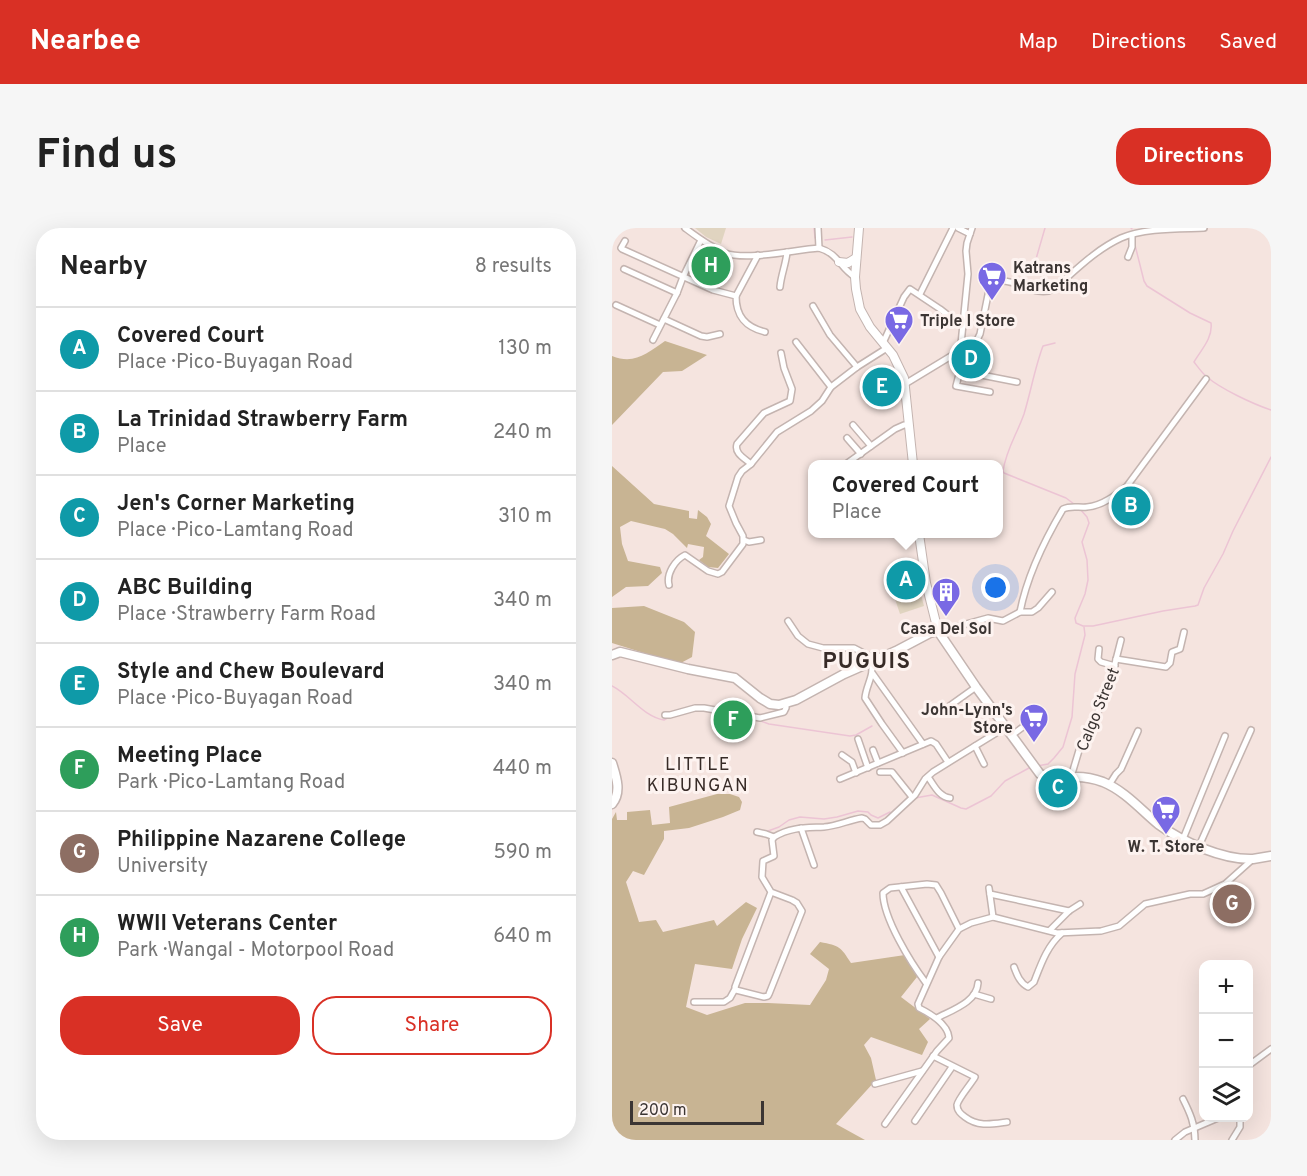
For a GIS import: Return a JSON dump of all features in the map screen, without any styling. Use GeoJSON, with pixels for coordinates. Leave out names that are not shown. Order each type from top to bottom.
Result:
{"type":"FeatureCollection","features":[{"type":"Feature","properties":{"kind":"main road"},"geometry":{"type":"LineString","coordinates":[[859,228],[855,277],[861,314],[895,358],[905,384],[907,425],[912,460]]}},
{"type":"Feature","properties":{"kind":"main road"},"geometry":{"type":"LineString","coordinates":[[839,262],[848,263],[856,258]]}},
{"type":"Feature","properties":{"kind":"main road"},"geometry":{"type":"LineString","coordinates":[[920,538],[926,583],[940,633],[976,687],[1040,774],[1054,779],[1078,777],[1109,785],[1131,799],[1159,824],[1199,846],[1225,855],[1253,859],[1271,856]]}},
{"type":"Feature","properties":{"kind":"main road"},"geometry":{"type":"LineString","coordinates":[[612,655],[620,652],[735,678],[760,698],[770,704],[779,705],[804,696],[843,674],[930,633],[940,633]]}},
{"type":"Feature","properties":{"kind":"main road"},"geometry":{"type":"LineString","coordinates":[[612,763],[617,780],[617,792],[612,804]]}},
{"type":"Feature","properties":{"kind":"street"},"geometry":{"type":"LineString","coordinates":[[685,228],[701,240],[726,253],[736,255],[758,255],[819,248],[833,255],[855,277]]}},
{"type":"Feature","properties":{"kind":"street"},"geometry":{"type":"LineString","coordinates":[[818,228],[819,248]]}},
{"type":"Feature","properties":{"kind":"street"},"geometry":{"type":"LineString","coordinates":[[920,294],[953,228]]}},
{"type":"Feature","properties":{"kind":"street"},"geometry":{"type":"LineString","coordinates":[[958,228],[971,231],[966,251],[968,274],[961,350],[963,359],[956,384],[957,387],[990,392]]}},
{"type":"Feature","properties":{"kind":"street"},"geometry":{"type":"LineString","coordinates":[[905,384],[961,350],[972,347],[977,341],[990,285],[994,282],[1007,282],[1041,293],[1050,292],[1089,258],[1134,232],[1204,228]]}},
{"type":"Feature","properties":{"kind":"street"},"geometry":{"type":"LineString","coordinates":[[1128,257],[1134,232]]}},
{"type":"Feature","properties":{"kind":"street"},"geometry":{"type":"LineString","coordinates":[[653,340],[701,240]]}},
{"type":"Feature","properties":{"kind":"street"},"geometry":{"type":"LineString","coordinates":[[625,241],[622,249],[713,290],[736,296]]}},
{"type":"Feature","properties":{"kind":"street"},"geometry":{"type":"LineString","coordinates":[[780,287],[787,252]]}},
{"type":"Feature","properties":{"kind":"street"},"geometry":{"type":"LineString","coordinates":[[758,255],[736,296],[737,307],[744,321],[753,329],[765,332]]}},
{"type":"Feature","properties":{"kind":"street"},"geometry":{"type":"LineString","coordinates":[[624,270],[677,293]]}},
{"type":"Feature","properties":{"kind":"street"},"geometry":{"type":"LineString","coordinates":[[669,585],[668,576],[683,556],[686,555],[711,573],[719,574],[742,547],[744,540],[742,532],[729,506],[738,477],[773,436],[811,411],[822,401],[831,387],[885,345],[904,297],[910,289],[963,327]]}},
{"type":"Feature","properties":{"kind":"street"},"geometry":{"type":"LineString","coordinates":[[616,305],[660,325]]}},
{"type":"Feature","properties":{"kind":"street"},"geometry":{"type":"LineString","coordinates":[[813,306],[830,335],[857,367]]}},
{"type":"Feature","properties":{"kind":"street"},"geometry":{"type":"LineString","coordinates":[[664,319],[701,336],[720,334]]}},
{"type":"Feature","properties":{"kind":"street"},"geometry":{"type":"LineString","coordinates":[[796,342],[831,387]]}},
{"type":"Feature","properties":{"kind":"street"},"geometry":{"type":"LineString","coordinates":[[751,464],[738,453],[737,444],[760,416],[790,401],[792,397],[792,389],[781,352]]}},
{"type":"Feature","properties":{"kind":"street"},"geometry":{"type":"LineString","coordinates":[[960,370],[1017,382]]}},
{"type":"Feature","properties":{"kind":"street"},"geometry":{"type":"LineString","coordinates":[[1020,612],[1023,596],[1039,556],[1063,509],[1095,506],[1119,493],[1206,379]]}},
{"type":"Feature","properties":{"kind":"street"},"geometry":{"type":"LineString","coordinates":[[853,425],[871,446]]}},
{"type":"Feature","properties":{"kind":"street"},"geometry":{"type":"LineString","coordinates":[[853,460],[895,429],[907,425]]}},
{"type":"Feature","properties":{"kind":"street"},"geometry":{"type":"LineString","coordinates":[[848,438],[861,454]]}},
{"type":"Feature","properties":{"kind":"street"},"geometry":{"type":"LineString","coordinates":[[744,540],[749,542],[761,540]]}},
{"type":"Feature","properties":{"kind":"street"},"geometry":{"type":"LineString","coordinates":[[940,633],[988,618],[1005,620],[1020,612],[1035,611],[1052,592]]}},
{"type":"Feature","properties":{"kind":"street"},"geometry":{"type":"LineString","coordinates":[[788,621],[798,636],[808,644],[823,648],[854,648],[874,661],[873,674],[865,697],[903,753]]}},
{"type":"Feature","properties":{"kind":"street"},"geometry":{"type":"LineString","coordinates":[[1116,659],[1166,667],[1170,663],[1172,652],[1180,649],[1184,632]]}},
{"type":"Feature","properties":{"kind":"street","name":"Calgo Street"},"geometry":{"type":"LineString","coordinates":[[1071,777],[1080,747],[1103,700],[1121,640]]}},
{"type":"Feature","properties":{"kind":"street"},"geometry":{"type":"LineString","coordinates":[[1099,649],[1098,659],[1115,666]]}},
{"type":"Feature","properties":{"kind":"street"},"geometry":{"type":"LineString","coordinates":[[873,674],[923,744]]}},
{"type":"Feature","properties":{"kind":"street"},"geometry":{"type":"LineString","coordinates":[[948,707],[976,687]]}},
{"type":"Feature","properties":{"kind":"street"},"geometry":{"type":"LineString","coordinates":[[665,715],[704,708],[760,718],[784,712],[786,703]]}},
{"type":"Feature","properties":{"kind":"street"},"geometry":{"type":"LineString","coordinates":[[1012,735],[1041,710]]}},
{"type":"Feature","properties":{"kind":"street"},"geometry":{"type":"LineString","coordinates":[[757,832],[774,837],[801,828],[827,826],[862,818],[872,825],[880,825],[912,797],[928,777],[1004,726]]}},
{"type":"Feature","properties":{"kind":"street"},"geometry":{"type":"LineString","coordinates":[[1199,846],[1251,730]]}},
{"type":"Feature","properties":{"kind":"street"},"geometry":{"type":"LineString","coordinates":[[1109,785],[1121,769],[1138,731]]}},
{"type":"Feature","properties":{"kind":"street"},"geometry":{"type":"LineString","coordinates":[[1183,839],[1225,736]]}},
{"type":"Feature","properties":{"kind":"street"},"geometry":{"type":"LineString","coordinates":[[858,739],[868,768]]}},
{"type":"Feature","properties":{"kind":"street"},"geometry":{"type":"LineString","coordinates":[[840,779],[931,741],[948,762]]}},
{"type":"Feature","properties":{"kind":"street"},"geometry":{"type":"LineString","coordinates":[[975,746],[984,764]]}},
{"type":"Feature","properties":{"kind":"street"},"geometry":{"type":"LineString","coordinates":[[873,750],[878,763]]}},
{"type":"Feature","properties":{"kind":"street"},"geometry":{"type":"LineString","coordinates":[[842,754],[852,762],[856,773]]}},
{"type":"Feature","properties":{"kind":"street"},"geometry":{"type":"LineString","coordinates":[[884,754],[890,759]]}},
{"type":"Feature","properties":{"kind":"street"},"geometry":{"type":"LineString","coordinates":[[859,762],[868,768]]}},
{"type":"Feature","properties":{"kind":"street"},"geometry":{"type":"LineString","coordinates":[[879,772],[892,772],[912,797]]}},
{"type":"Feature","properties":{"kind":"street"},"geometry":{"type":"LineString","coordinates":[[928,777],[944,798],[950,798]]}},
{"type":"Feature","properties":{"kind":"street"},"geometry":{"type":"LineString","coordinates":[[801,828],[814,865]]}},
{"type":"Feature","properties":{"kind":"street"},"geometry":{"type":"LineString","coordinates":[[735,988],[742,992],[768,996],[801,911],[797,903],[771,892],[762,877],[763,861],[774,855],[772,840],[774,837]]}},
{"type":"Feature","properties":{"kind":"street"},"geometry":{"type":"LineString","coordinates":[[885,1125],[922,1071],[950,1036],[937,1018],[919,1008],[918,1004],[939,957],[959,929],[993,917],[1062,933],[1101,931],[1119,926],[1145,904],[1190,894],[1203,894],[1225,884],[1253,859]]}},
{"type":"Feature","properties":{"kind":"street"},"geometry":{"type":"LineString","coordinates":[[926,983],[891,924],[883,893],[890,888],[936,885],[959,929]]}},
{"type":"Feature","properties":{"kind":"street"},"geometry":{"type":"LineString","coordinates":[[901,887],[939,957]]}},
{"type":"Feature","properties":{"kind":"street"},"geometry":{"type":"LineString","coordinates":[[993,917],[989,891],[1069,911]]}},
{"type":"Feature","properties":{"kind":"street"},"geometry":{"type":"LineString","coordinates":[[694,1002],[724,1002],[730,998],[771,892]]}},
{"type":"Feature","properties":{"kind":"street"},"geometry":{"type":"LineString","coordinates":[[1050,930],[1069,911],[1080,904]]}},
{"type":"Feature","properties":{"kind":"street"},"geometry":{"type":"LineString","coordinates":[[1014,967],[1024,985],[1031,986],[1047,950],[1062,933]]}},
{"type":"Feature","properties":{"kind":"street"},"geometry":{"type":"LineString","coordinates":[[937,1018],[966,1002],[977,990],[978,983]]}},
{"type":"Feature","properties":{"kind":"street"},"geometry":{"type":"LineString","coordinates":[[974,994],[991,999]]}},
{"type":"Feature","properties":{"kind":"street"},"geometry":{"type":"LineString","coordinates":[[1253,1062],[1271,1049]]}},
{"type":"Feature","properties":{"kind":"street"},"geometry":{"type":"LineString","coordinates":[[933,1056],[975,1077],[957,1103],[960,1113],[970,1121],[984,1125],[1007,1122]]}},
{"type":"Feature","properties":{"kind":"street"},"geometry":{"type":"LineString","coordinates":[[915,1121],[952,1067]]}},
{"type":"Feature","properties":{"kind":"street"},"geometry":{"type":"LineString","coordinates":[[875,1084],[922,1071]]}},
{"type":"Feature","properties":{"kind":"street"},"geometry":{"type":"LineString","coordinates":[[1183,1099],[1191,1114],[1195,1128],[1195,1140]]}},
{"type":"Feature","properties":{"kind":"street"},"geometry":{"type":"LineString","coordinates":[[1175,1140],[1185,1132],[1209,1122]]}},
{"type":"Feature","properties":{"kind":"street"},"geometry":{"type":"LineString","coordinates":[[1232,1140],[1240,1127],[1240,1122]]}},
{"type":"Feature","properties":{"kind":"shaded area"},"geometry":{"type":"Polygon","coordinates":[[[695,228],[726,228],[721,244],[706,237],[695,228]]]}},
{"type":"Feature","properties":{"kind":"shaded area"},"geometry":{"type":"Polygon","coordinates":[[[701,245],[733,258],[721,287],[689,274],[701,245]]]}},
{"type":"Feature","properties":{"kind":"shaded area"},"geometry":{"type":"Polygon","coordinates":[[[665,341],[707,355],[682,371],[663,372],[612,425],[612,356],[634,358],[665,341]]]}},
{"type":"Feature","properties":{"kind":"shaded area"},"geometry":{"type":"Polygon","coordinates":[[[612,466],[654,504],[689,511],[689,518],[697,519],[698,510],[707,517],[711,524],[706,536],[729,554],[718,568],[708,567],[699,560],[703,557],[704,547],[688,544],[687,548],[665,529],[631,521],[620,527],[622,544],[628,561],[660,567],[662,573],[648,586],[626,587],[612,597],[612,466]]]}},
{"type":"Feature","properties":{"kind":"shaded area"},"geometry":{"type":"Polygon","coordinates":[[[919,587],[924,606],[900,614],[894,596],[900,590],[919,587]]]}},
{"type":"Feature","properties":{"kind":"shaded area"},"geometry":{"type":"Polygon","coordinates":[[[644,606],[684,622],[695,632],[692,657],[679,664],[612,643],[612,608],[644,606]]]}},
{"type":"Feature","properties":{"kind":"shaded area"},"geometry":{"type":"Polygon","coordinates":[[[717,794],[739,797],[742,802],[740,810],[689,828],[664,831],[664,839],[644,875],[633,871],[626,882],[639,922],[656,920],[663,932],[714,920],[717,926],[746,902],[757,908],[742,939],[732,969],[695,964],[686,1007],[707,1015],[745,1003],[810,1005],[826,980],[829,969],[810,954],[820,942],[839,948],[851,963],[905,955],[917,977],[901,997],[930,1019],[919,1029],[928,1042],[922,1055],[871,1037],[864,1045],[871,1058],[876,1080],[836,1124],[865,1140],[612,1140],[612,819],[616,812],[617,820],[627,820],[627,812],[650,810],[652,825],[670,823],[669,807],[717,794]]]}},
{"type":"Feature","properties":{"kind":"waterway"},"geometry":{"type":"LineString","coordinates":[[814,228],[815,238]]}},
{"type":"Feature","properties":{"kind":"waterway"},"geometry":{"type":"LineString","coordinates":[[1037,270],[1036,259],[1045,228]]}},
{"type":"Feature","properties":{"kind":"waterway"},"geometry":{"type":"LineString","coordinates":[[825,240],[852,237]]}},
{"type":"Feature","properties":{"kind":"waterway"},"geometry":{"type":"LineString","coordinates":[[1134,241],[1147,286],[1190,313],[1211,323],[1208,339],[1194,362],[1200,370],[1213,382],[1271,410]]}},
{"type":"Feature","properties":{"kind":"waterway"},"geometry":{"type":"LineString","coordinates":[[1055,343],[1043,346],[1024,414],[1009,449],[1003,471],[1066,498],[1074,504]]}},
{"type":"Feature","properties":{"kind":"waterway"},"geometry":{"type":"LineString","coordinates":[[1080,509],[1089,523],[1082,542],[1087,560],[1088,580],[1075,618],[1076,623],[1093,626],[1195,606],[1198,605],[1204,588],[1271,457]]}},
{"type":"Feature","properties":{"kind":"waterway"},"geometry":{"type":"LineString","coordinates":[[1037,766],[1048,764],[1063,747],[1072,717],[1075,674],[1085,635],[1084,627]]}},
{"type":"Feature","properties":{"kind":"waterway"},"geometry":{"type":"LineString","coordinates":[[612,686],[650,715],[664,720],[669,717]]}},
{"type":"Feature","properties":{"kind":"waterway"},"geometry":{"type":"LineString","coordinates":[[758,720],[769,724],[850,736],[872,726]]}},
{"type":"Feature","properties":{"kind":"waterway"},"geometry":{"type":"LineString","coordinates":[[915,798],[932,795],[966,809],[991,796],[1005,781],[1029,768]]}},
{"type":"Feature","properties":{"kind":"waterway"},"geometry":{"type":"LineString","coordinates":[[894,810],[903,803]]}},
{"type":"Feature","properties":{"kind":"waterway"},"geometry":{"type":"LineString","coordinates":[[768,831],[800,817],[824,819],[858,811],[868,812],[878,818],[890,812]]}},
{"type":"Feature","properties":{"kind":"place","name":"WWII Veterans Center"},"geometry":{"type":"Point","coordinates":[711,266]}},
{"type":"Feature","properties":{"kind":"place","name":"Katrans Marketing"},"geometry":{"type":"Point","coordinates":[992,302]}},
{"type":"Feature","properties":{"kind":"place","name":"Triple I Store"},"geometry":{"type":"Point","coordinates":[899,346]}},
{"type":"Feature","properties":{"kind":"place","name":"ABC Building"},"geometry":{"type":"Point","coordinates":[971,359]}},
{"type":"Feature","properties":{"kind":"place","name":"Style and Chew Boulevard"},"geometry":{"type":"Point","coordinates":[882,387]}},
{"type":"Feature","properties":{"kind":"place","name":"La Trinidad Strawberry Farm"},"geometry":{"type":"Point","coordinates":[1131,506]}},
{"type":"Feature","properties":{"kind":"place","name":"Covered Court"},"geometry":{"type":"Point","coordinates":[906,580]}},
{"type":"Feature","properties":{"kind":"place","name":"Casa Del Sol"},"geometry":{"type":"Point","coordinates":[946,618]}},
{"type":"Feature","properties":{"kind":"place","name":"Meeting Place"},"geometry":{"type":"Point","coordinates":[733,720]}},
{"type":"Feature","properties":{"kind":"place","name":"John-Lynn's Store"},"geometry":{"type":"Point","coordinates":[1034,744]}},
{"type":"Feature","properties":{"kind":"place","name":"Jen's Corner Marketing"},"geometry":{"type":"Point","coordinates":[1058,788]}},
{"type":"Feature","properties":{"kind":"place","name":"W. T. Store"},"geometry":{"type":"Point","coordinates":[1166,836]}},
{"type":"Feature","properties":{"kind":"place","name":"Philippine Nazarene College"},"geometry":{"type":"Point","coordinates":[1232,904]}},
{"type":"Feature","properties":{"kind":"district","name":"PUGUIS"},"geometry":{"type":"Point","coordinates":[867,660]}},
{"type":"Feature","properties":{"kind":"district","name":"LITTLE KIBUNGAN"},"geometry":{"type":"Point","coordinates":[698,774]}}]}
